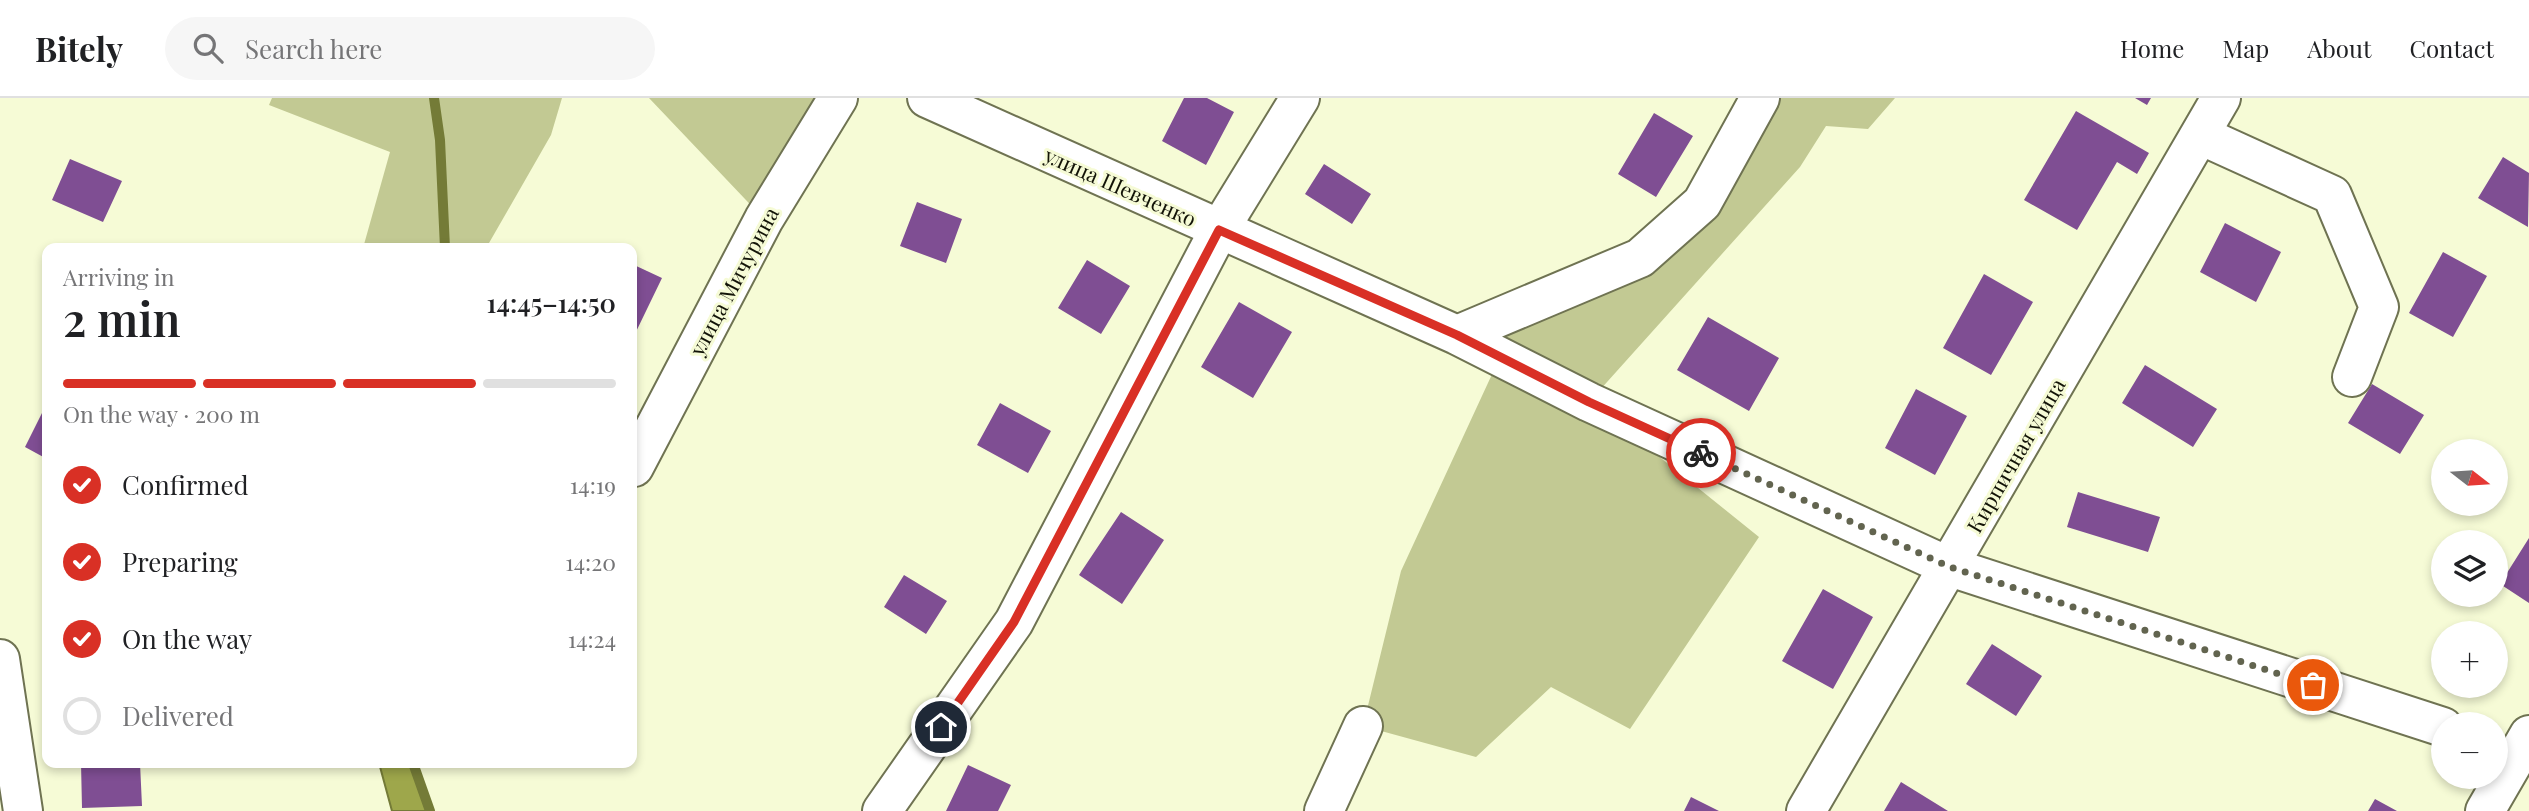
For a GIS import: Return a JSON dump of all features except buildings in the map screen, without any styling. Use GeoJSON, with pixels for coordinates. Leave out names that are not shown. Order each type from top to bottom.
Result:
{"type":"FeatureCollection","features":[{"type":"Feature","properties":{"kind":"street","name":"улица Мичурина"},"geometry":{"type":"LineString","coordinates":[[637,461],[764,219],[838,98]]}},
{"type":"Feature","properties":{"kind":"street","name":"улица Шевченко"},"geometry":{"type":"LineString","coordinates":[[927,98],[1457,335],[1589,402],[1950,567],[2431,723]]}},
{"type":"Feature","properties":{"kind":"street"},"geometry":{"type":"LineString","coordinates":[[882,811],[1014,622],[1219,230],[1300,98]]}},
{"type":"Feature","properties":{"kind":"street"},"geometry":{"type":"LineString","coordinates":[[1457,335],[1640,258],[1702,203],[1760,98]]}},
{"type":"Feature","properties":{"kind":"street","name":"Кирпичная улица"},"geometry":{"type":"LineString","coordinates":[[1806,811],[2221,98]]}},
{"type":"Feature","properties":{"kind":"street"},"geometry":{"type":"LineString","coordinates":[[2200,135],[2332,195],[2379,307],[2353,377]]}},
{"type":"Feature","properties":{"kind":"street"},"geometry":{"type":"LineString","coordinates":[[0,659],[23,811]]}},
{"type":"Feature","properties":{"kind":"street"},"geometry":{"type":"LineString","coordinates":[[1324,811],[1363,726]]}},
{"type":"Feature","properties":{"kind":"street"},"geometry":{"type":"LineString","coordinates":[[2485,811],[2518,746]]}},
{"type":"Feature","properties":{"kind":"shaded area"},"geometry":{"type":"Polygon","coordinates":[[[272,98],[562,98],[551,135],[489,243],[364,243],[390,152],[269,105],[272,98]]]}},
{"type":"Feature","properties":{"kind":"shaded area"},"geometry":{"type":"Polygon","coordinates":[[[649,98],[838,98],[764,219],[649,98]]]}},
{"type":"Feature","properties":{"kind":"shaded area"},"geometry":{"type":"Polygon","coordinates":[[[1760,98],[1895,98],[1868,129],[1826,126],[1800,167],[1590,401],[1759,537],[1630,729],[1551,687],[1476,757],[1363,726],[1401,571],[1500,357],[1457,335],[1640,258],[1760,98]]]}},
{"type":"Feature","properties":{"kind":"shaded area"},"geometry":{"type":"Polygon","coordinates":[[[380,768],[415,768],[430,811],[392,811],[380,768]]]}},
{"type":"Feature","properties":{"kind":"waterway"},"geometry":{"type":"LineString","coordinates":[[434,98],[440,140],[445,243]]}},
{"type":"Feature","properties":{"kind":"waterway"},"geometry":{"type":"LineString","coordinates":[[415,768],[430,811]]}},
{"type":"Feature","properties":{"kind":"way so far"},"geometry":{"type":"LineString","coordinates":[[1701,453],[1950,567],[2313,685]]}},
{"type":"Feature","properties":{"kind":"route"},"geometry":{"type":"LineString","coordinates":[[941,727],[1014,622],[1219,230],[1457,335],[1589,402],[1701,453]]}}]}
